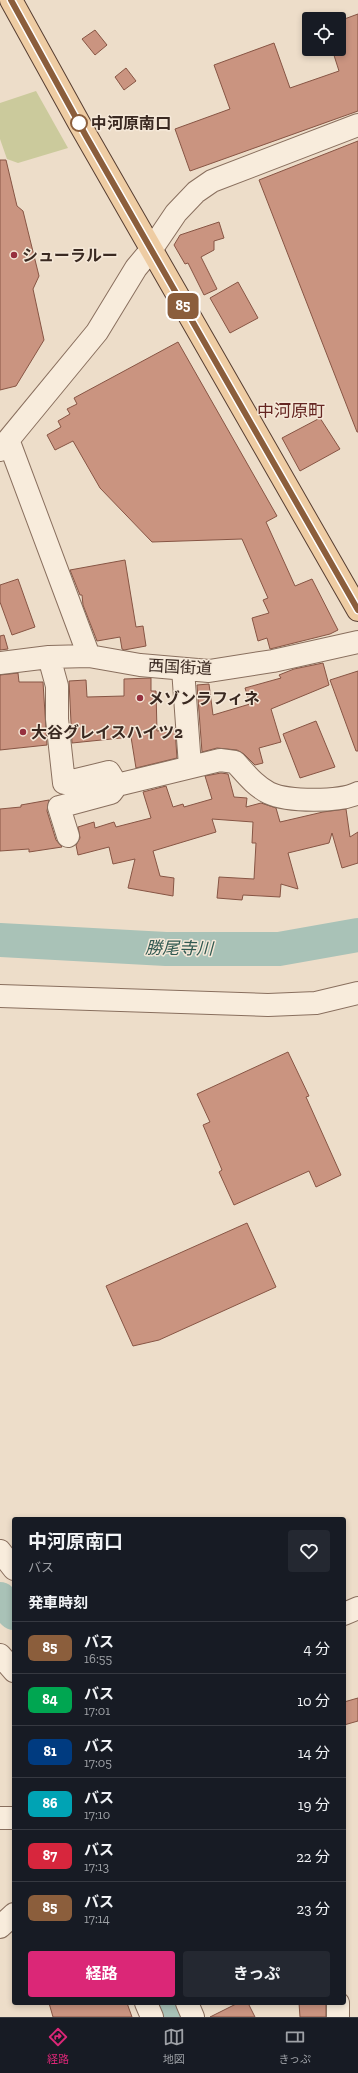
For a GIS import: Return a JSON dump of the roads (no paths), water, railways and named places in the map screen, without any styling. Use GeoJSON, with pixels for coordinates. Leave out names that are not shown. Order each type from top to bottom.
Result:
{"type":"FeatureCollection","features":[{"type":"Feature","properties":{"kind":"main road"},"geometry":{"type":"LineString","coordinates":[[11,0],[151,250],[358,610]]}},
{"type":"Feature","properties":{"kind":"street"},"geometry":{"type":"LineString","coordinates":[[89,656],[4,446],[97,332],[136,268],[151,250],[176,213],[196,192],[212,181],[358,125]]}},
{"type":"Feature","properties":{"kind":"street","name":"西国街道"},"geometry":{"type":"LineString","coordinates":[[0,663],[49,657],[89,656],[140,665],[208,671],[266,662],[358,642]]}},
{"type":"Feature","properties":{"kind":"street"},"geometry":{"type":"LineString","coordinates":[[49,657],[56,686],[57,719],[64,783],[109,772],[117,785]]}},
{"type":"Feature","properties":{"kind":"street"},"geometry":{"type":"LineString","coordinates":[[183,669],[190,766]]}},
{"type":"Feature","properties":{"kind":"street"},"geometry":{"type":"LineString","coordinates":[[68,836],[59,807],[111,793],[117,785],[190,766],[220,760],[235,762],[256,785],[270,794],[283,797],[326,800],[349,797],[358,793]]}},
{"type":"Feature","properties":{"kind":"street"},"geometry":{"type":"LineString","coordinates":[[0,996],[268,1005],[316,1003],[358,993]]}},
{"type":"Feature","properties":{"kind":"street"},"geometry":{"type":"LineString","coordinates":[[0,1551],[12,1566]]}},
{"type":"Feature","properties":{"kind":"street"},"geometry":{"type":"LineString","coordinates":[[346,1613],[358,1608]]}},
{"type":"Feature","properties":{"kind":"street"},"geometry":{"type":"LineString","coordinates":[[0,1655],[12,1669]]}},
{"type":"Feature","properties":{"kind":"street"},"geometry":{"type":"LineString","coordinates":[[0,1818],[12,1818]]}},
{"type":"Feature","properties":{"kind":"street"},"geometry":{"type":"LineString","coordinates":[[0,1927],[12,1916]]}},
{"type":"Feature","properties":{"kind":"street"},"geometry":{"type":"LineString","coordinates":[[147,2005],[152,2017]]}},
{"type":"Feature","properties":{"kind":"street"},"geometry":{"type":"LineString","coordinates":[[188,2005],[193,2017]]}},
{"type":"Feature","properties":{"kind":"street"},"geometry":{"type":"LineString","coordinates":[[338,2005],[338,2017]]}},
{"type":"Feature","properties":{"kind":"waterway","name":"勝尾寺川"},"geometry":{"type":"LineString","coordinates":[[0,940],[166,949],[279,949],[358,935]]}},
{"type":"Feature","properties":{"kind":"waterway"},"geometry":{"type":"LineString","coordinates":[[0,1599],[12,1611]]}},
{"type":"Feature","properties":{"kind":"waterway"},"geometry":{"type":"LineString","coordinates":[[163,2005],[167,2017]]}},
{"type":"Feature","properties":{"kind":"place","name":"中河原南口"},"geometry":{"type":"Point","coordinates":[79,123]}},
{"type":"Feature","properties":{"kind":"place","name":"シューラルー"},"geometry":{"type":"Point","coordinates":[14,255]}},
{"type":"Feature","properties":{"kind":"place","name":"メゾンラフィネ"},"geometry":{"type":"Point","coordinates":[140,698]}},
{"type":"Feature","properties":{"kind":"place","name":"大谷グレイスハイツ2"},"geometry":{"type":"Point","coordinates":[23,732]}},
{"type":"Feature","properties":{"kind":"district","name":"中河原町"},"geometry":{"type":"Point","coordinates":[291,411]}}]}
